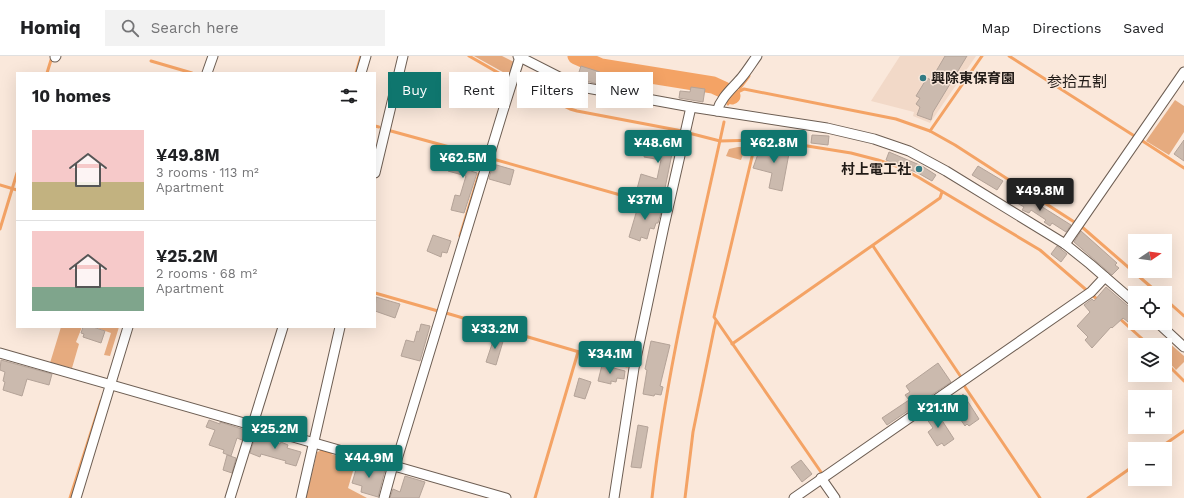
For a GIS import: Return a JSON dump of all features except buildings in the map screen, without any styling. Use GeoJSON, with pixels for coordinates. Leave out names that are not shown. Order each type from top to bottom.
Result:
{"type":"FeatureCollection","features":[{"type":"Feature","properties":{"kind":"street"},"geometry":{"type":"LineString","coordinates":[[207,72],[212,56]]}},
{"type":"Feature","properties":{"kind":"street"},"geometry":{"type":"LineString","coordinates":[[361,72],[366,56]]}},
{"type":"Feature","properties":{"kind":"street"},"geometry":{"type":"LineString","coordinates":[[376,169],[403,56]]}},
{"type":"Feature","properties":{"kind":"street"},"geometry":{"type":"LineString","coordinates":[[717,111],[719,103],[724,96],[742,77],[757,56]]}},
{"type":"Feature","properties":{"kind":"street"},"geometry":{"type":"LineString","coordinates":[[384,498],[513,81],[519,57],[565,80],[587,88],[691,107],[827,128],[899,146],[946,171],[1065,244],[1128,297]]}},
{"type":"Feature","properties":{"kind":"street"},"geometry":{"type":"LineString","coordinates":[[1065,244],[1184,72]]}},
{"type":"Feature","properties":{"kind":"street"},"geometry":{"type":"LineString","coordinates":[[614,498],[634,368],[691,107]]}},
{"type":"Feature","properties":{"kind":"street"},"geometry":{"type":"LineString","coordinates":[[794,498],[1089,293],[1105,277]]}},
{"type":"Feature","properties":{"kind":"street"},"geometry":{"type":"LineString","coordinates":[[76,498],[128,328]]}},
{"type":"Feature","properties":{"kind":"street"},"geometry":{"type":"LineString","coordinates":[[230,498],[283,328]]}},
{"type":"Feature","properties":{"kind":"street"},"geometry":{"type":"LineString","coordinates":[[301,498],[340,328]]}},
{"type":"Feature","properties":{"kind":"street"},"geometry":{"type":"LineString","coordinates":[[1166,330],[1184,347]]}},
{"type":"Feature","properties":{"kind":"street"},"geometry":{"type":"LineString","coordinates":[[0,353],[506,498]]}},
{"type":"Feature","properties":{"kind":"street"},"geometry":{"type":"LineString","coordinates":[[823,477],[835,498]]}},
{"type":"Feature","properties":{"kind":"shaded area"},"geometry":{"type":"Polygon","coordinates":[[[474,56],[502,56],[516,63],[512,77],[509,75],[509,72],[503,72],[474,56]]]}},
{"type":"Feature","properties":{"kind":"shaded area","name":"興除東保育園"},"geometry":{"type":"Polygon","coordinates":[[[900,56],[976,56],[930,123],[913,116],[914,112],[871,101],[900,56]]]}},
{"type":"Feature","properties":{"kind":"shaded area"},"geometry":{"type":"Polygon","coordinates":[[[1175,100],[1184,106],[1184,132],[1169,155],[1146,141],[1175,100]]]}},
{"type":"Feature","properties":{"kind":"shaded area"},"geometry":{"type":"Polygon","coordinates":[[[742,147],[743,149],[741,160],[726,156],[729,149],[742,147]]]}},
{"type":"Feature","properties":{"kind":"shaded area"},"geometry":{"type":"Polygon","coordinates":[[[61,328],[82,328],[76,342],[79,344],[72,368],[50,363],[61,328]]]}},
{"type":"Feature","properties":{"kind":"shaded area"},"geometry":{"type":"Polygon","coordinates":[[[97,328],[119,328],[110,356],[104,355],[111,333],[97,328]]]}},
{"type":"Feature","properties":{"kind":"shaded area"},"geometry":{"type":"Polygon","coordinates":[[[1172,346],[1184,356],[1184,362],[1176,370],[1172,366],[1172,346]]]}},
{"type":"Feature","properties":{"kind":"shaded area"},"geometry":{"type":"Polygon","coordinates":[[[320,451],[356,461],[348,488],[367,498],[306,498],[317,452],[320,451]]]}},
{"type":"Feature","properties":{"kind":"waterway"},"geometry":{"type":"LineString","coordinates":[[356,72],[361,56]]}},
{"type":"Feature","properties":{"kind":"waterway"},"geometry":{"type":"LineString","coordinates":[[469,56],[516,83],[577,111],[677,130],[720,141],[759,140],[851,153],[899,167],[1040,250],[1098,300]]}},
{"type":"Feature","properties":{"kind":"waterway"},"geometry":{"type":"LineString","coordinates":[[576,56],[601,67],[713,85],[732,96]]}},
{"type":"Feature","properties":{"kind":"waterway"},"geometry":{"type":"LineString","coordinates":[[930,131],[982,56]]}},
{"type":"Feature","properties":{"kind":"waterway"},"geometry":{"type":"LineString","coordinates":[[1009,56],[1136,137]]}},
{"type":"Feature","properties":{"kind":"waterway"},"geometry":{"type":"LineString","coordinates":[[47,72],[51,60]]}},
{"type":"Feature","properties":{"kind":"waterway"},"geometry":{"type":"LineString","coordinates":[[151,61],[189,72]]}},
{"type":"Feature","properties":{"kind":"waterway"},"geometry":{"type":"LineString","coordinates":[[740,90],[749,76]]}},
{"type":"Feature","properties":{"kind":"waterway"},"geometry":{"type":"LineString","coordinates":[[728,104],[730,99],[738,91],[744,89],[896,119],[930,131],[955,145],[1082,227],[1150,286]]}},
{"type":"Feature","properties":{"kind":"waterway"},"geometry":{"type":"LineString","coordinates":[[652,498],[665,403],[683,309],[724,122]]}},
{"type":"Feature","properties":{"kind":"waterway"},"geometry":{"type":"LineString","coordinates":[[391,131],[486,157]]}},
{"type":"Feature","properties":{"kind":"waterway"},"geometry":{"type":"LineString","coordinates":[[756,140],[714,317],[823,475]]}},
{"type":"Feature","properties":{"kind":"waterway"},"geometry":{"type":"LineString","coordinates":[[1141,140],[1184,168]]}},
{"type":"Feature","properties":{"kind":"waterway"},"geometry":{"type":"LineString","coordinates":[[493,159],[663,207]]}},
{"type":"Feature","properties":{"kind":"waterway"},"geometry":{"type":"LineString","coordinates":[[460,236],[479,174]]}},
{"type":"Feature","properties":{"kind":"waterway"},"geometry":{"type":"LineString","coordinates":[[0,229],[16,176]]}},
{"type":"Feature","properties":{"kind":"waterway"},"geometry":{"type":"LineString","coordinates":[[0,185],[16,190]]}},
{"type":"Feature","properties":{"kind":"waterway"},"geometry":{"type":"LineString","coordinates":[[732,344],[940,198],[942,192]]}},
{"type":"Feature","properties":{"kind":"waterway"},"geometry":{"type":"LineString","coordinates":[[873,246],[961,377],[965,387],[1040,498]]}},
{"type":"Feature","properties":{"kind":"waterway"},"geometry":{"type":"LineString","coordinates":[[376,293],[438,311]]}},
{"type":"Feature","properties":{"kind":"waterway"},"geometry":{"type":"LineString","coordinates":[[1172,305],[1184,316]]}},
{"type":"Feature","properties":{"kind":"waterway"},"geometry":{"type":"LineString","coordinates":[[446,313],[627,366]]}},
{"type":"Feature","properties":{"kind":"waterway"},"geometry":{"type":"LineString","coordinates":[[1119,318],[1141,338]]}},
{"type":"Feature","properties":{"kind":"waterway"},"geometry":{"type":"LineString","coordinates":[[685,498],[693,432],[716,321]]}},
{"type":"Feature","properties":{"kind":"waterway"},"geometry":{"type":"LineString","coordinates":[[535,498],[578,352]]}},
{"type":"Feature","properties":{"kind":"waterway"},"geometry":{"type":"LineString","coordinates":[[1172,369],[1184,381]]}},
{"type":"Feature","properties":{"kind":"waterway"},"geometry":{"type":"LineString","coordinates":[[70,498],[101,401]]}},
{"type":"Feature","properties":{"kind":"waterway"},"geometry":{"type":"LineString","coordinates":[[1168,442],[1184,431]]}},
{"type":"Feature","properties":{"kind":"waterway"},"geometry":{"type":"LineString","coordinates":[[321,450],[331,453]]}},
{"type":"Feature","properties":{"kind":"waterway"},"geometry":{"type":"LineString","coordinates":[[1088,498],[1128,470]]}},
{"type":"Feature","properties":{"kind":"place","name":"興除東保育園"},"geometry":{"type":"Point","coordinates":[923,78]}},
{"type":"Feature","properties":{"kind":"place","name":"村上電工社"},"geometry":{"type":"Point","coordinates":[919,169]}},
{"type":"Feature","properties":{"kind":"district","name":"参拾五割"},"geometry":{"type":"Point","coordinates":[1077,82]}}]}
